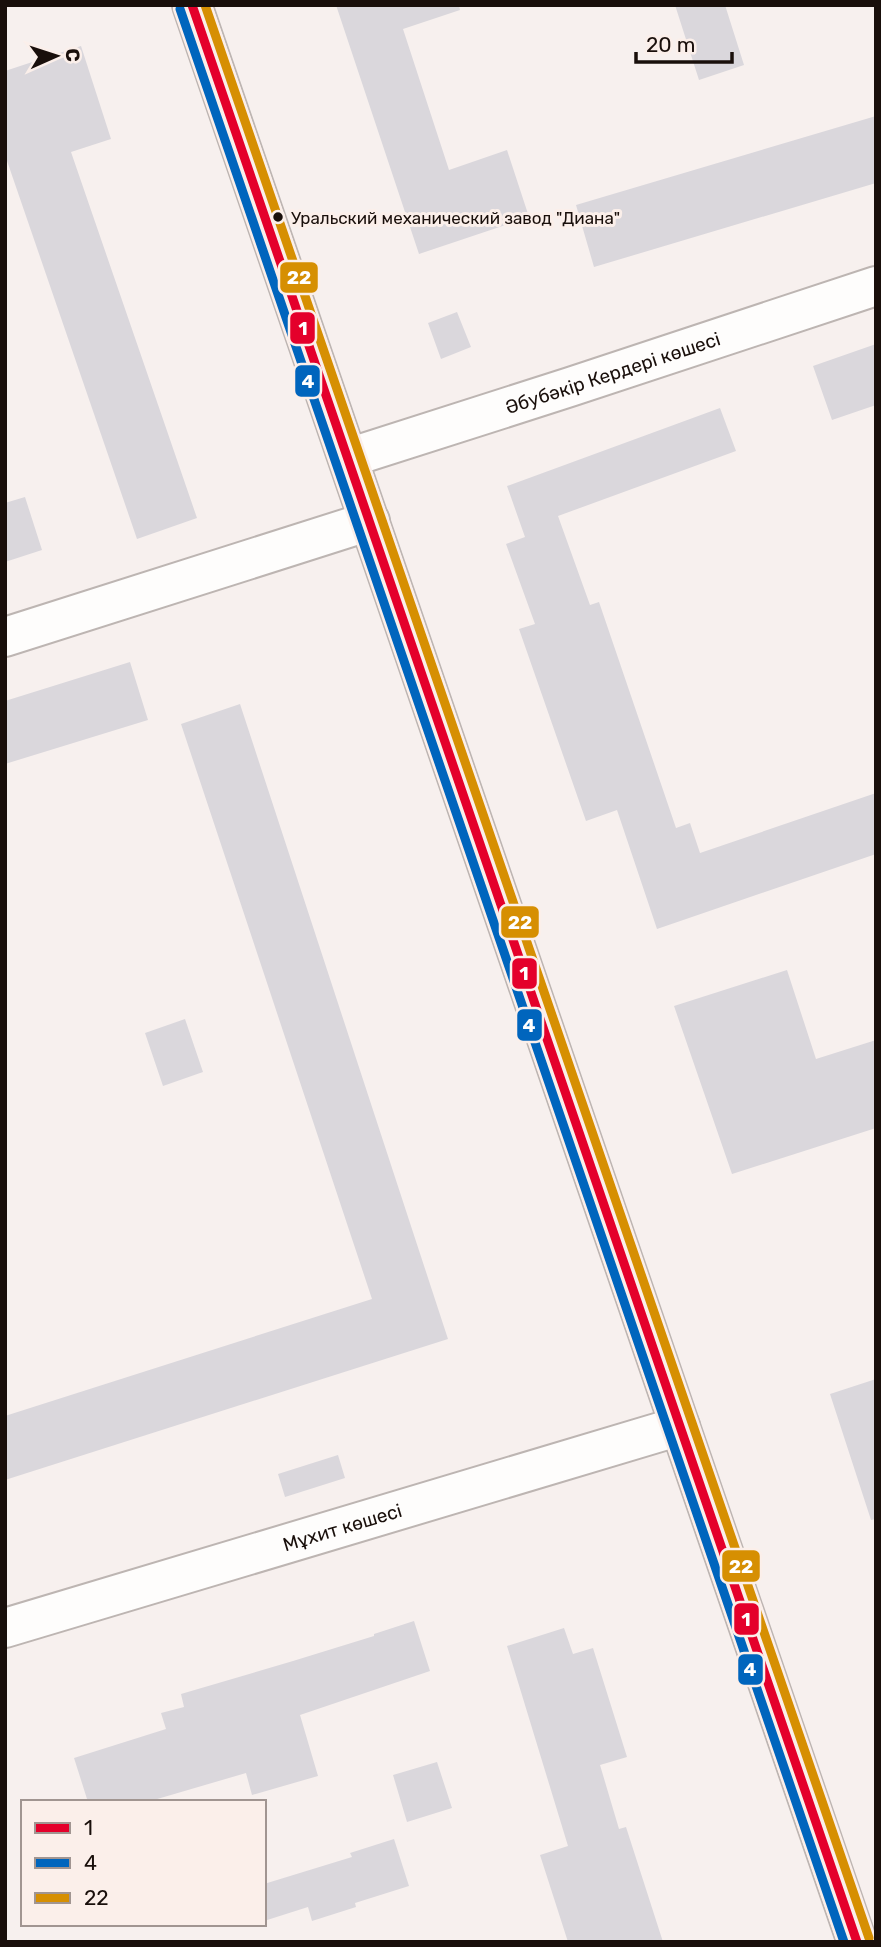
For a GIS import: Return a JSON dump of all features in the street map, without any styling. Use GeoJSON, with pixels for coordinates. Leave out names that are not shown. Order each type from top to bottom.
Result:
{"type":"FeatureCollection","features":[{"type":"Feature","properties":{"kind":"main road"},"geometry":{"type":"LineString","coordinates":[[192,5],[858,1942]]}},
{"type":"Feature","properties":{"kind":"main road","name":"Әбубәкір Кердері көшесі"},"geometry":{"type":"LineString","coordinates":[[348,458],[876,286]]}},
{"type":"Feature","properties":{"kind":"main road"},"geometry":{"type":"LineString","coordinates":[[5,637],[370,521]]}},
{"type":"Feature","properties":{"kind":"main road","name":"Мұхит көшесі"},"geometry":{"type":"LineString","coordinates":[[5,1628],[680,1426]]}},
{"type":"Feature","properties":{"kind":"building"},"geometry":{"type":"Polygon","coordinates":[[[336,5],[459,5],[460,10],[403,29],[449,170],[507,150],[529,217],[419,254],[336,5]]]}},
{"type":"Feature","properties":{"kind":"building"},"geometry":{"type":"Polygon","coordinates":[[[675,5],[725,5],[744,65],[699,80],[675,5]]]}},
{"type":"Feature","properties":{"kind":"building"},"geometry":{"type":"Polygon","coordinates":[[[81,46],[111,139],[71,152],[197,518],[137,539],[5,155],[5,71],[81,46]]]}},
{"type":"Feature","properties":{"kind":"building"},"geometry":{"type":"Polygon","coordinates":[[[876,116],[876,183],[594,267],[576,205],[876,116]]]}},
{"type":"Feature","properties":{"kind":"building"},"geometry":{"type":"Polygon","coordinates":[[[457,312],[471,347],[441,359],[428,323],[457,312]]]}},
{"type":"Feature","properties":{"kind":"building"},"geometry":{"type":"Polygon","coordinates":[[[876,344],[876,405],[832,420],[813,366],[876,344]]]}},
{"type":"Feature","properties":{"kind":"building"},"geometry":{"type":"Polygon","coordinates":[[[720,408],[736,451],[558,516],[590,605],[599,602],[676,828],[690,823],[700,853],[876,793],[876,854],[657,929],[617,810],[586,821],[519,629],[535,624],[506,544],[525,537],[507,486],[720,408]]]}},
{"type":"Feature","properties":{"kind":"building"},"geometry":{"type":"Polygon","coordinates":[[[25,497],[42,550],[5,562],[5,503],[25,497]]]}},
{"type":"Feature","properties":{"kind":"building"},"geometry":{"type":"Polygon","coordinates":[[[130,662],[148,720],[5,764],[5,701],[130,662]]]}},
{"type":"Feature","properties":{"kind":"building"},"geometry":{"type":"Polygon","coordinates":[[[240,704],[448,1339],[5,1480],[5,1416],[372,1299],[181,724],[240,704]]]}},
{"type":"Feature","properties":{"kind":"building"},"geometry":{"type":"Polygon","coordinates":[[[787,970],[816,1059],[876,1040],[876,1128],[732,1174],[674,1006],[787,970]]]}},
{"type":"Feature","properties":{"kind":"building"},"geometry":{"type":"Polygon","coordinates":[[[185,1019],[203,1072],[163,1086],[145,1033],[185,1019]]]}},
{"type":"Feature","properties":{"kind":"building"},"geometry":{"type":"Polygon","coordinates":[[[876,1379],[876,1519],[871,1520],[830,1394],[876,1379]]]}},
{"type":"Feature","properties":{"kind":"building"},"geometry":{"type":"Polygon","coordinates":[[[338,1455],[345,1478],[285,1497],[278,1474],[338,1455]]]}},
{"type":"Feature","properties":{"kind":"building"},"geometry":{"type":"Polygon","coordinates":[[[414,1621],[430,1671],[300,1715],[318,1776],[252,1795],[246,1773],[154,1800],[87,1800],[74,1758],[166,1729],[161,1713],[184,1707],[181,1694],[414,1621]]]}},
{"type":"Feature","properties":{"kind":"building"},"geometry":{"type":"Polygon","coordinates":[[[564,1628],[573,1654],[593,1648],[627,1757],[600,1765],[619,1829],[626,1827],[663,1942],[568,1942],[540,1855],[568,1846],[507,1646],[564,1628]]]}},
{"type":"Feature","properties":{"kind":"building"},"geometry":{"type":"Polygon","coordinates":[[[437,1762],[452,1808],[407,1822],[393,1775],[437,1762]]]}},
{"type":"Feature","properties":{"kind":"building"},"geometry":{"type":"Polygon","coordinates":[[[394,1839],[409,1886],[355,1903],[356,1907],[312,1921],[308,1907],[266,1920],[266,1883],[352,1857],[350,1853],[394,1839]]]}},
{"type":"Feature","properties":{"kind":"transit line","name":"1"},"geometry":{"type":"LineString","coordinates":[[192,5],[857,1942]]}},
{"type":"Feature","properties":{"kind":"transit line","name":"22"},"geometry":{"type":"LineString","coordinates":[[205,5],[869,1938]]}},
{"type":"Feature","properties":{"kind":"transit line","name":"4"},"geometry":{"type":"LineString","coordinates":[[180,9],[844,1942]]}},
{"type":"Feature","properties":{"kind":"place","name":"Уральский механический завод \"Диана\""},"geometry":{"type":"Point","coordinates":[278,217]}}]}
